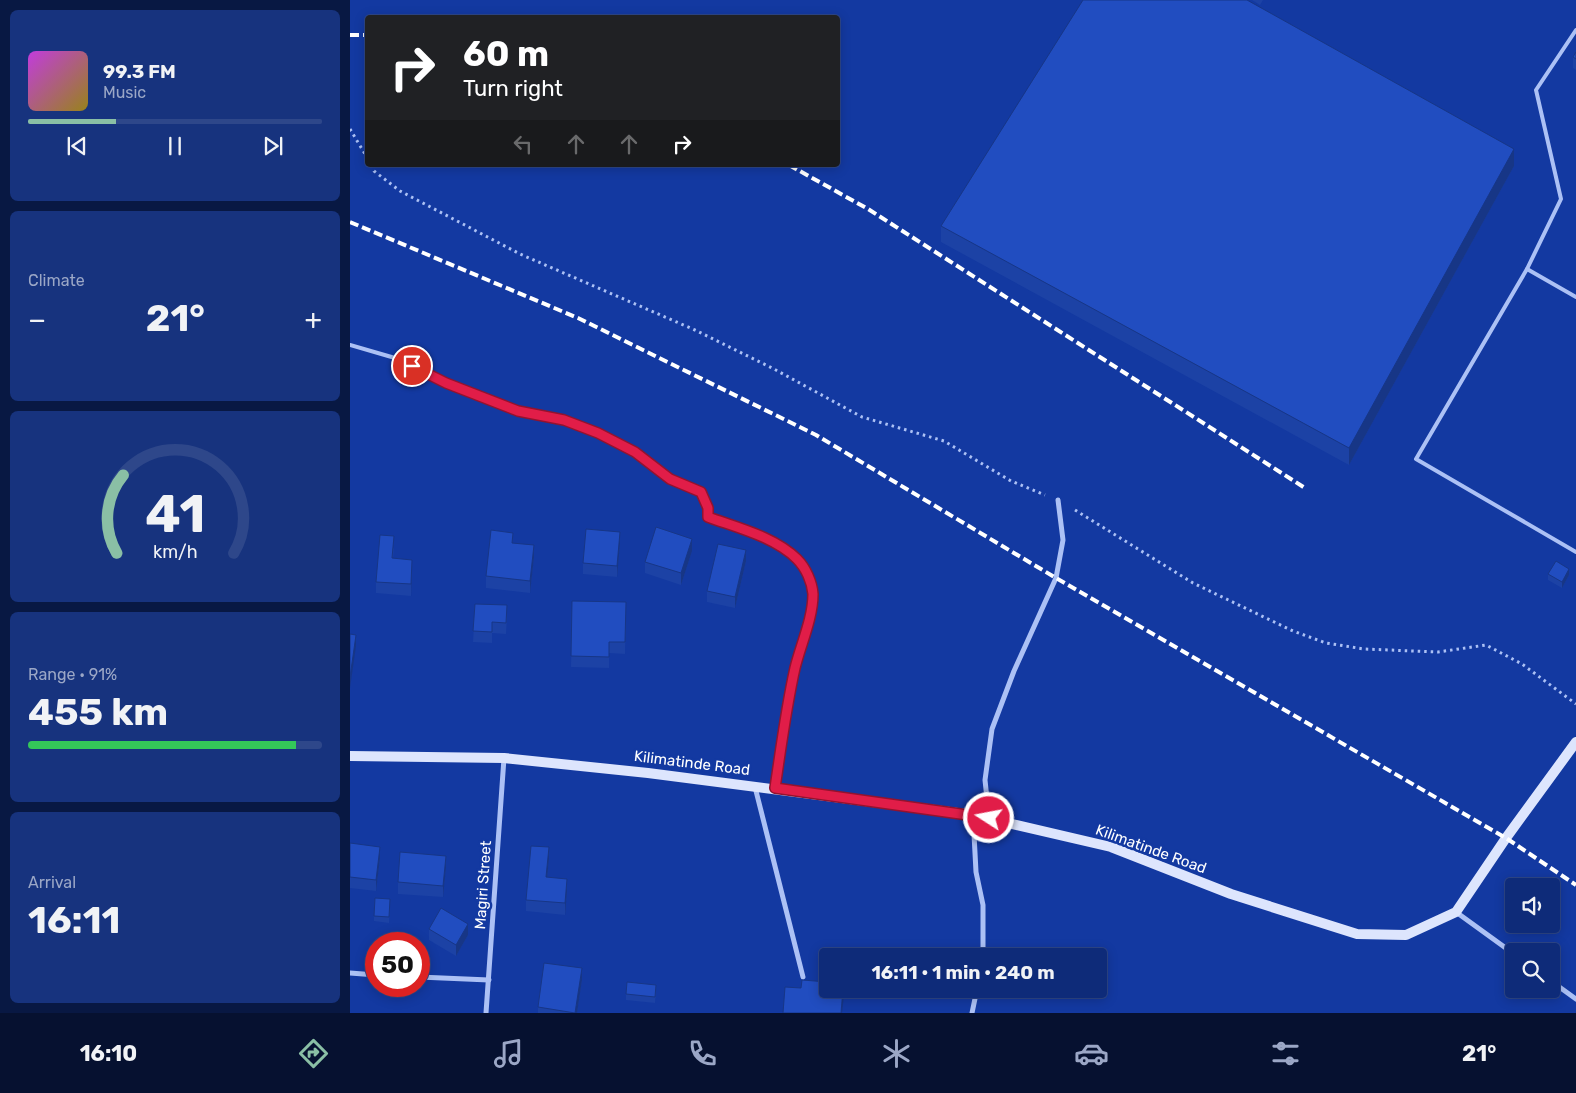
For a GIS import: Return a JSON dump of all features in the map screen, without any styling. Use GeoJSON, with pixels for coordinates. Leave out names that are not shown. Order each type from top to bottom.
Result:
{"type":"FeatureCollection","features":[{"type":"Feature","properties":{"kind":"main road"},"geometry":{"type":"LineString","coordinates":[[1456,912],[1506,838],[1576,742]]}},
{"type":"Feature","properties":{"kind":"main road","name":"Kilimatinde Road"},"geometry":{"type":"LineString","coordinates":[[350,756],[504,758],[775,788],[973,815],[1111,847],[1231,894],[1357,934],[1406,935],[1456,912]]}},
{"type":"Feature","properties":{"kind":"street"},"geometry":{"type":"LineString","coordinates":[[989,818],[985,780],[992,729],[1014,671],[1056,578],[1063,540],[1058,500]]}},
{"type":"Feature","properties":{"kind":"street","name":"Magiri Street"},"geometry":{"type":"LineString","coordinates":[[486,1013],[504,758]]}},
{"type":"Feature","properties":{"kind":"street"},"geometry":{"type":"LineString","coordinates":[[755,786],[803,977]]}},
{"type":"Feature","properties":{"kind":"street"},"geometry":{"type":"LineString","coordinates":[[973,815],[976,872],[983,905],[983,948]]}},
{"type":"Feature","properties":{"kind":"street"},"geometry":{"type":"LineString","coordinates":[[1456,912],[1505,947]]}},
{"type":"Feature","properties":{"kind":"street"},"geometry":{"type":"LineString","coordinates":[[350,973],[365,974]]}},
{"type":"Feature","properties":{"kind":"street"},"geometry":{"type":"LineString","coordinates":[[430,977],[489,980]]}},
{"type":"Feature","properties":{"kind":"street"},"geometry":{"type":"LineString","coordinates":[[1560,988],[1576,1000]]}},
{"type":"Feature","properties":{"kind":"street"},"geometry":{"type":"LineString","coordinates":[[972,1013],[975,998]]}},
{"type":"Feature","properties":{"kind":"lane"},"geometry":{"type":"LineString","coordinates":[[1576,30],[1536,90],[1561,199],[1527,269],[1416,459],[1576,552]]}},
{"type":"Feature","properties":{"kind":"lane"},"geometry":{"type":"LineString","coordinates":[[1527,269],[1576,296]]}},
{"type":"Feature","properties":{"kind":"lane"},"geometry":{"type":"LineString","coordinates":[[350,346],[395,358],[446,383],[518,411],[564,420],[598,433],[635,452],[670,479],[701,492],[708,508],[708,517],[780,546],[798,560],[808,576],[813,593],[810,615],[795,668],[785,719],[775,788]]}},
{"type":"Feature","properties":{"kind":"path"},"geometry":{"type":"LineString","coordinates":[[350,129],[365,154]]}},
{"type":"Feature","properties":{"kind":"path"},"geometry":{"type":"LineString","coordinates":[[372,167],[374,171],[400,190],[520,254],[694,330],[774,369],[862,417],[944,441],[1011,481],[1058,500],[1193,584],[1293,631],[1326,643],[1364,649],[1438,652],[1486,644],[1522,664],[1576,704]]}},
{"type":"Feature","properties":{"kind":"building"},"geometry":{"type":"Polygon","coordinates":[[[1083,0],[1247,0],[1514,149],[1349,448],[941,226],[1083,0]]]}},
{"type":"Feature","properties":{"kind":"building"},"geometry":{"type":"Polygon","coordinates":[[[656,527],[692,539],[681,573],[645,562],[656,527]]]}},
{"type":"Feature","properties":{"kind":"building"},"geometry":{"type":"Polygon","coordinates":[[[586,529],[620,532],[617,566],[583,563],[586,529]]]}},
{"type":"Feature","properties":{"kind":"building"},"geometry":{"type":"Polygon","coordinates":[[[491,530],[513,533],[512,543],[534,545],[530,581],[486,576],[491,530]]]}},
{"type":"Feature","properties":{"kind":"building"},"geometry":{"type":"Polygon","coordinates":[[[380,535],[394,536],[392,558],[412,560],[411,584],[376,582],[380,535]]]}},
{"type":"Feature","properties":{"kind":"building"},"geometry":{"type":"Polygon","coordinates":[[[718,544],[746,550],[735,597],[707,591],[718,544]]]}},
{"type":"Feature","properties":{"kind":"building"},"geometry":{"type":"Polygon","coordinates":[[[1556,561],[1569,569],[1562,582],[1548,574],[1556,561]]]}},
{"type":"Feature","properties":{"kind":"building"},"geometry":{"type":"Polygon","coordinates":[[[572,601],[626,602],[625,642],[609,642],[609,657],[571,656],[572,601]]]}},
{"type":"Feature","properties":{"kind":"building"},"geometry":{"type":"Polygon","coordinates":[[[475,604],[507,605],[506,623],[492,622],[492,632],[473,631],[475,604]]]}},
{"type":"Feature","properties":{"kind":"building"},"geometry":{"type":"Polygon","coordinates":[[[350,634],[356,635],[350,677],[350,634]]]}},
{"type":"Feature","properties":{"kind":"building"},"geometry":{"type":"Polygon","coordinates":[[[350,843],[380,847],[376,880],[350,877],[350,843]]]}},
{"type":"Feature","properties":{"kind":"building"},"geometry":{"type":"Polygon","coordinates":[[[531,846],[549,847],[546,877],[567,879],[565,903],[526,900],[531,846]]]}},
{"type":"Feature","properties":{"kind":"building"},"geometry":{"type":"Polygon","coordinates":[[[400,852],[446,856],[443,886],[398,882],[400,852]]]}},
{"type":"Feature","properties":{"kind":"building"},"geometry":{"type":"Polygon","coordinates":[[[375,898],[390,899],[389,917],[374,916],[375,898]]]}},
{"type":"Feature","properties":{"kind":"building"},"geometry":{"type":"Polygon","coordinates":[[[441,908],[468,924],[456,945],[429,929],[441,908]]]}},
{"type":"Feature","properties":{"kind":"building"},"geometry":{"type":"Polygon","coordinates":[[[544,963],[582,968],[575,1013],[538,1007],[544,963]]]}},
{"type":"Feature","properties":{"kind":"building"},"geometry":{"type":"Polygon","coordinates":[[[802,980],[819,981],[819,998],[842,998],[841,1013],[783,1013],[785,987],[801,988],[802,980]]]}},
{"type":"Feature","properties":{"kind":"building"},"geometry":{"type":"Polygon","coordinates":[[[627,982],[656,985],[655,997],[626,994],[627,982]]]}},
{"type":"Feature","properties":{"kind":"railway"},"geometry":{"type":"LineString","coordinates":[[350,35],[365,35]]}},
{"type":"Feature","properties":{"kind":"railway"},"geometry":{"type":"LineString","coordinates":[[793,167],[868,209],[1305,488]]}},
{"type":"Feature","properties":{"kind":"railway"},"geometry":{"type":"LineString","coordinates":[[350,222],[578,318],[816,435],[1056,578],[1506,838],[1576,885]]}},
{"type":"Feature","properties":{"kind":"route"},"geometry":{"type":"LineString","coordinates":[[412,366],[446,383],[518,411],[564,420],[598,433],[635,452],[670,479],[701,492],[708,508],[708,517],[780,546],[798,560],[808,576],[813,593],[810,615],[795,668],[785,719],[775,788],[989,818]]}}]}
